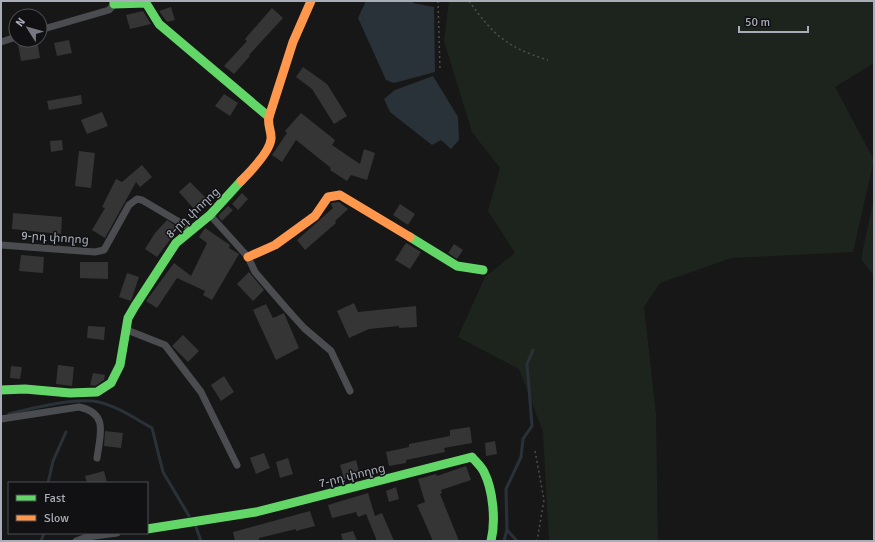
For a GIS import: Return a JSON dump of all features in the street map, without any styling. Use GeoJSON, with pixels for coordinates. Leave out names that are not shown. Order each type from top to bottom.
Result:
{"type":"FeatureCollection","features":[{"type":"Feature","properties":{"kind":"street","name":"8-րդ փողոց"},"geometry":{"type":"LineString","coordinates":[[1,390],[25,389],[70,393],[97,392],[111,383],[120,365],[128,318],[135,306],[176,244],[191,229],[210,215],[258,163],[271,140],[268,122],[269,117],[293,42],[311,1]]}},
{"type":"Feature","properties":{"kind":"street"},"geometry":{"type":"LineString","coordinates":[[48,28],[109,10],[115,2],[146,3],[159,24],[269,117]]}},
{"type":"Feature","properties":{"kind":"street"},"geometry":{"type":"LineString","coordinates":[[248,257],[275,245],[315,216],[328,197],[340,195],[457,266],[483,270]]}},
{"type":"Feature","properties":{"kind":"street","name":"9-րդ փողոց"},"geometry":{"type":"LineString","coordinates":[[1,245],[95,252],[104,250],[129,205],[137,199],[142,200],[191,229]]}},
{"type":"Feature","properties":{"kind":"street"},"geometry":{"type":"LineString","coordinates":[[210,215],[248,257],[255,272],[286,308],[304,328],[331,351],[350,391]]}},
{"type":"Feature","properties":{"kind":"street"},"geometry":{"type":"LineString","coordinates":[[127,330],[165,345],[201,392],[237,465]]}},
{"type":"Feature","properties":{"kind":"street"},"geometry":{"type":"LineString","coordinates":[[1,418],[72,408],[88,409],[97,416],[101,424],[97,458]]}},
{"type":"Feature","properties":{"kind":"street","name":"7-րդ փողոց"},"geometry":{"type":"LineString","coordinates":[[148,529],[256,512],[472,457],[486,474],[492,509],[494,535],[491,541]]}},
{"type":"Feature","properties":{"kind":"street"},"geometry":{"type":"LineString","coordinates":[[76,541],[87,537],[110,534]]}},
{"type":"Feature","properties":{"kind":"path"},"geometry":{"type":"LineString","coordinates":[[438,1],[440,70]]}},
{"type":"Feature","properties":{"kind":"path"},"geometry":{"type":"LineString","coordinates":[[469,1],[486,24],[504,40],[524,53],[548,60]]}},
{"type":"Feature","properties":{"kind":"path"},"geometry":{"type":"LineString","coordinates":[[535,451],[544,500],[537,541]]}},
{"type":"Feature","properties":{"kind":"shaded area"},"geometry":{"type":"Polygon","coordinates":[[[366,1],[413,1],[413,3],[434,7],[435,72],[394,83],[386,80],[358,18],[366,1]]]}},
{"type":"Feature","properties":{"kind":"shaded area"},"geometry":{"type":"Polygon","coordinates":[[[449,1],[874,1],[874,63],[835,87],[874,160],[853,252],[731,258],[660,283],[644,307],[656,415],[658,541],[549,541],[543,432],[519,369],[458,337],[485,277],[515,253],[488,211],[500,168],[472,132],[444,41],[449,1]]]}},
{"type":"Feature","properties":{"kind":"shaded area"},"geometry":{"type":"Polygon","coordinates":[[[433,76],[458,117],[459,140],[451,149],[441,140],[432,145],[390,112],[384,99],[395,90],[433,76]]]}},
{"type":"Feature","properties":{"kind":"shaded area"},"geometry":{"type":"Polygon","coordinates":[[[874,198],[874,276],[861,259],[874,198]]]}},
{"type":"Feature","properties":{"kind":"building"},"geometry":{"type":"Polygon","coordinates":[[[171,7],[175,20],[167,22],[159,11],[171,7]]]}},
{"type":"Feature","properties":{"kind":"building"},"geometry":{"type":"Polygon","coordinates":[[[272,8],[283,18],[249,55],[250,56],[234,74],[224,66],[247,41],[245,39],[272,8]]]}},
{"type":"Feature","properties":{"kind":"building"},"geometry":{"type":"Polygon","coordinates":[[[143,11],[151,24],[130,29],[126,15],[143,11]]]}},
{"type":"Feature","properties":{"kind":"building"},"geometry":{"type":"Polygon","coordinates":[[[69,40],[72,53],[57,56],[54,43],[69,40]]]}},
{"type":"Feature","properties":{"kind":"building"},"geometry":{"type":"Polygon","coordinates":[[[19,48],[38,48],[40,58],[21,61],[19,48]]]}},
{"type":"Feature","properties":{"kind":"building"},"geometry":{"type":"Polygon","coordinates":[[[303,67],[327,84],[347,116],[334,124],[312,89],[296,77],[303,67]]]}},
{"type":"Feature","properties":{"kind":"building"},"geometry":{"type":"Polygon","coordinates":[[[224,94],[238,103],[230,116],[215,106],[224,94]]]}},
{"type":"Feature","properties":{"kind":"building"},"geometry":{"type":"Polygon","coordinates":[[[81,95],[82,104],[49,110],[47,101],[81,95]]]}},
{"type":"Feature","properties":{"kind":"building"},"geometry":{"type":"Polygon","coordinates":[[[102,112],[108,126],[87,134],[81,120],[102,112]]]}},
{"type":"Feature","properties":{"kind":"building"},"geometry":{"type":"Polygon","coordinates":[[[301,113],[335,140],[332,145],[360,164],[364,149],[375,153],[367,180],[351,175],[347,181],[330,170],[331,168],[296,140],[282,162],[272,155],[287,133],[285,131],[301,113]]]}},
{"type":"Feature","properties":{"kind":"building"},"geometry":{"type":"Polygon","coordinates":[[[62,140],[63,150],[51,152],[50,141],[62,140]]]}},
{"type":"Feature","properties":{"kind":"building"},"geometry":{"type":"Polygon","coordinates":[[[79,151],[95,153],[91,188],[75,186],[79,151]]]}},
{"type":"Feature","properties":{"kind":"building"},"geometry":{"type":"Polygon","coordinates":[[[142,165],[152,177],[140,187],[136,182],[105,238],[92,230],[105,208],[102,207],[116,179],[122,182],[142,165]]]}},
{"type":"Feature","properties":{"kind":"building"},"geometry":{"type":"Polygon","coordinates":[[[190,182],[206,198],[194,209],[179,192],[190,182]]]}},
{"type":"Feature","properties":{"kind":"building"},"geometry":{"type":"Polygon","coordinates":[[[242,193],[248,199],[238,210],[232,204],[242,193]]]}},
{"type":"Feature","properties":{"kind":"building"},"geometry":{"type":"Polygon","coordinates":[[[339,202],[348,209],[335,221],[336,223],[305,250],[297,240],[333,208],[331,205],[332,203],[339,202]]]}},
{"type":"Feature","properties":{"kind":"building"},"geometry":{"type":"Polygon","coordinates":[[[400,204],[415,214],[408,225],[393,215],[400,204]]]}},
{"type":"Feature","properties":{"kind":"building"},"geometry":{"type":"Polygon","coordinates":[[[228,206],[233,210],[222,221],[218,216],[228,206]]]}},
{"type":"Feature","properties":{"kind":"building"},"geometry":{"type":"Polygon","coordinates":[[[13,213],[62,217],[61,234],[12,229],[13,213]]]}},
{"type":"Feature","properties":{"kind":"building"},"geometry":{"type":"Polygon","coordinates":[[[167,220],[179,228],[157,257],[145,249],[155,233],[167,220]]]}},
{"type":"Feature","properties":{"kind":"building"},"geometry":{"type":"Polygon","coordinates":[[[205,228],[230,245],[229,248],[239,254],[212,300],[203,295],[205,291],[177,278],[157,308],[146,301],[174,263],[191,276],[207,243],[199,237],[205,228]]]}},
{"type":"Feature","properties":{"kind":"building"},"geometry":{"type":"Polygon","coordinates":[[[406,243],[421,252],[410,269],[395,260],[406,243]]]}},
{"type":"Feature","properties":{"kind":"building"},"geometry":{"type":"Polygon","coordinates":[[[454,244],[463,250],[457,259],[448,253],[454,244]]]}},
{"type":"Feature","properties":{"kind":"building"},"geometry":{"type":"Polygon","coordinates":[[[21,255],[44,257],[43,273],[19,271],[21,255]]]}},
{"type":"Feature","properties":{"kind":"building"},"geometry":{"type":"Polygon","coordinates":[[[80,262],[108,262],[108,279],[80,278],[80,262]]]}},
{"type":"Feature","properties":{"kind":"building"},"geometry":{"type":"Polygon","coordinates":[[[249,272],[264,290],[253,301],[237,284],[249,272]]]}},
{"type":"Feature","properties":{"kind":"building"},"geometry":{"type":"Polygon","coordinates":[[[127,273],[139,277],[131,301],[119,297],[127,273]]]}},
{"type":"Feature","properties":{"kind":"building"},"geometry":{"type":"Polygon","coordinates":[[[354,303],[358,312],[416,306],[417,327],[399,328],[399,326],[369,329],[349,338],[337,311],[354,303]]]}},
{"type":"Feature","properties":{"kind":"building"},"geometry":{"type":"Polygon","coordinates":[[[266,304],[273,318],[284,313],[299,348],[276,360],[253,310],[266,304]]]}},
{"type":"Feature","properties":{"kind":"building"},"geometry":{"type":"Polygon","coordinates":[[[88,326],[105,327],[104,340],[87,338],[88,326]]]}},
{"type":"Feature","properties":{"kind":"building"},"geometry":{"type":"Polygon","coordinates":[[[183,335],[199,351],[188,362],[172,346],[183,335]]]}},
{"type":"Feature","properties":{"kind":"building"},"geometry":{"type":"Polygon","coordinates":[[[58,365],[74,367],[72,386],[56,384],[58,365]]]}},
{"type":"Feature","properties":{"kind":"building"},"geometry":{"type":"Polygon","coordinates":[[[11,366],[22,367],[20,379],[10,378],[11,366]]]}},
{"type":"Feature","properties":{"kind":"building"},"geometry":{"type":"Polygon","coordinates":[[[93,373],[105,375],[104,380],[95,386],[90,385],[93,373]]]}},
{"type":"Feature","properties":{"kind":"building"},"geometry":{"type":"Polygon","coordinates":[[[224,376],[234,392],[221,401],[211,385],[224,376]]]}},
{"type":"Feature","properties":{"kind":"building"},"geometry":{"type":"Polygon","coordinates":[[[470,427],[472,443],[444,448],[445,452],[406,460],[406,463],[389,466],[386,452],[409,447],[409,444],[450,436],[450,430],[470,427]]]}},
{"type":"Feature","properties":{"kind":"building"},"geometry":{"type":"Polygon","coordinates":[[[105,431],[123,433],[121,448],[104,446],[105,431]]]}},
{"type":"Feature","properties":{"kind":"building"},"geometry":{"type":"Polygon","coordinates":[[[495,441],[497,454],[486,456],[485,443],[495,441]]]}},
{"type":"Feature","properties":{"kind":"building"},"geometry":{"type":"Polygon","coordinates":[[[264,453],[270,468],[256,474],[250,458],[264,453]]]}},
{"type":"Feature","properties":{"kind":"building"},"geometry":{"type":"Polygon","coordinates":[[[288,458],[293,474],[280,478],[276,462],[288,458]]]}},
{"type":"Feature","properties":{"kind":"building"},"geometry":{"type":"Polygon","coordinates":[[[356,460],[360,475],[344,479],[340,465],[356,460]]]}},
{"type":"Feature","properties":{"kind":"building"},"geometry":{"type":"Polygon","coordinates":[[[466,466],[471,480],[441,490],[442,493],[440,494],[459,541],[433,541],[417,505],[425,502],[418,479],[436,474],[437,476],[466,466]]]}},
{"type":"Feature","properties":{"kind":"building"},"geometry":{"type":"Polygon","coordinates":[[[104,471],[107,482],[87,482],[85,476],[104,471]]]}},
{"type":"Feature","properties":{"kind":"building"},"geometry":{"type":"Polygon","coordinates":[[[396,487],[399,499],[389,502],[386,491],[396,487]]]}},
{"type":"Feature","properties":{"kind":"building"},"geometry":{"type":"Polygon","coordinates":[[[368,493],[375,516],[382,513],[394,541],[377,541],[366,514],[358,517],[356,512],[332,518],[328,505],[368,493]]]}},
{"type":"Feature","properties":{"kind":"building"},"geometry":{"type":"Polygon","coordinates":[[[310,511],[315,526],[259,538],[259,541],[235,541],[233,532],[310,511]]]}},
{"type":"Feature","properties":{"kind":"building"},"geometry":{"type":"Polygon","coordinates":[[[353,531],[357,541],[343,541],[341,534],[353,531]]]}},
{"type":"Feature","properties":{"kind":"waterway"},"geometry":{"type":"LineString","coordinates":[[504,541],[507,530],[506,489],[521,457],[523,439],[532,426],[527,364],[533,350]]}},
{"type":"Feature","properties":{"kind":"waterway"},"geometry":{"type":"LineString","coordinates":[[9,414],[51,404],[73,401],[93,401],[109,405],[131,416],[152,428],[163,472],[189,516]]}},
{"type":"Feature","properties":{"kind":"waterway"},"geometry":{"type":"LineString","coordinates":[[48,482],[53,461],[66,432]]}},
{"type":"Feature","properties":{"kind":"waterway"},"geometry":{"type":"LineString","coordinates":[[196,527],[201,541]]}},
{"type":"Feature","properties":{"kind":"waterway"},"geometry":{"type":"LineString","coordinates":[[507,530],[517,541]]}},
{"type":"Feature","properties":{"kind":"waterway"},"geometry":{"type":"LineString","coordinates":[[41,541],[44,534]]}},
{"type":"Feature","properties":{"kind":"traffic: fast"},"geometry":{"type":"LineString","coordinates":[[114,1],[114,4],[146,3],[159,24],[269,117]]}},
{"type":"Feature","properties":{"kind":"traffic: fast"},"geometry":{"type":"LineString","coordinates":[[1,390],[25,389],[70,393],[97,392],[111,383],[120,365],[128,318],[135,306],[176,243],[210,215],[241,181]]}},
{"type":"Feature","properties":{"kind":"traffic: fast"},"geometry":{"type":"LineString","coordinates":[[410,237],[457,266],[483,270]]}},
{"type":"Feature","properties":{"kind":"traffic: fast"},"geometry":{"type":"LineString","coordinates":[[148,529],[256,512],[472,457],[483,470],[490,488],[493,506],[493,533],[491,541]]}},
{"type":"Feature","properties":{"kind":"traffic: slow"},"geometry":{"type":"LineString","coordinates":[[241,181],[259,162],[270,144],[271,136],[269,117],[293,42],[311,1]]}},
{"type":"Feature","properties":{"kind":"traffic: slow"},"geometry":{"type":"LineString","coordinates":[[248,257],[275,245],[315,216],[328,197],[340,195],[410,237]]}}]}
